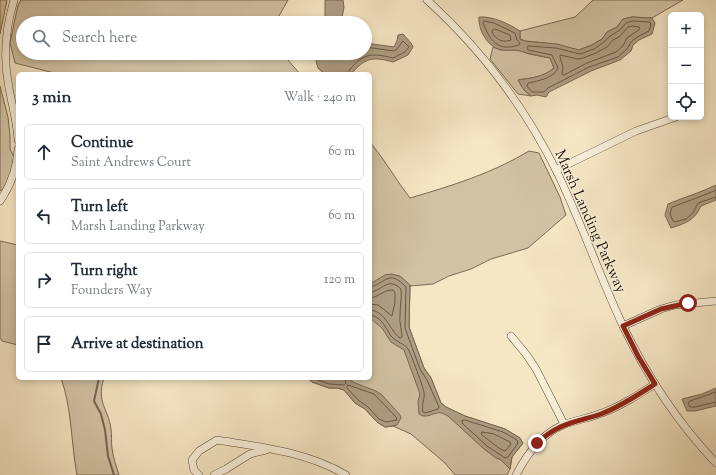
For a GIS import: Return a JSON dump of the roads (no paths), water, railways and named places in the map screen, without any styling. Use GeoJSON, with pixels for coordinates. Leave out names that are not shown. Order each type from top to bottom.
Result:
{"type":"FeatureCollection","features":[{"type":"Feature","properties":{"kind":"street"},"geometry":{"type":"LineString","coordinates":[[14,0],[7,32],[6,65],[16,118]]}},
{"type":"Feature","properties":{"kind":"street","name":"Marsh Landing Parkway"},"geometry":{"type":"LineString","coordinates":[[427,0],[457,30],[501,81],[529,122],[556,170],[623,326],[638,356],[655,384],[692,435],[716,463]]}},
{"type":"Feature","properties":{"kind":"street"},"geometry":{"type":"LineString","coordinates":[[556,170],[636,131],[668,120]]}},
{"type":"Feature","properties":{"kind":"street"},"geometry":{"type":"LineString","coordinates":[[0,201],[14,175],[16,166]]}},
{"type":"Feature","properties":{"kind":"street"},"geometry":{"type":"LineString","coordinates":[[623,326],[661,309],[675,305],[716,301]]}},
{"type":"Feature","properties":{"kind":"street"},"geometry":{"type":"LineString","coordinates":[[510,336],[526,354],[536,369],[564,424]]}},
{"type":"Feature","properties":{"kind":"street"},"geometry":{"type":"LineString","coordinates":[[516,475],[529,453],[547,434],[564,424],[601,414],[614,408],[655,384]]}},
{"type":"Feature","properties":{"kind":"street"},"geometry":{"type":"LineString","coordinates":[[199,475],[194,470],[192,460],[199,451],[217,440],[270,449],[311,459],[325,464],[346,475]]}},
{"type":"Feature","properties":{"kind":"street"},"geometry":{"type":"LineString","coordinates":[[214,475],[250,454],[270,449]]}},
{"type":"Feature","properties":{"kind":"water"},"geometry":{"type":"Polygon","coordinates":[[[325,0],[343,0],[344,7],[342,16],[325,16],[325,0]]]}},
{"type":"Feature","properties":{"kind":"water"},"geometry":{"type":"Polygon","coordinates":[[[479,17],[495,19],[511,26],[520,31],[520,39],[525,41],[557,44],[579,50],[602,39],[607,32],[617,27],[623,19],[632,17],[652,18],[655,23],[652,34],[639,40],[633,45],[631,51],[620,60],[591,71],[549,92],[546,97],[537,95],[531,96],[524,90],[518,80],[537,77],[550,71],[554,68],[550,58],[518,50],[497,49],[488,42],[482,33],[479,17]]]}},
{"type":"Feature","properties":{"kind":"water"},"geometry":{"type":"Polygon","coordinates":[[[403,34],[413,47],[408,55],[393,62],[380,59],[372,59],[372,44],[394,47],[398,35],[403,34]]]}},
{"type":"Feature","properties":{"kind":"water"},"geometry":{"type":"Polygon","coordinates":[[[369,60],[353,72],[322,72],[318,68],[316,61],[369,60]]]}},
{"type":"Feature","properties":{"kind":"water"},"geometry":{"type":"Polygon","coordinates":[[[716,185],[716,200],[701,206],[689,221],[671,228],[665,215],[668,204],[716,185]]]}},
{"type":"Feature","properties":{"kind":"water"},"geometry":{"type":"Polygon","coordinates":[[[391,274],[400,276],[410,285],[409,327],[424,368],[431,378],[441,403],[465,416],[505,429],[520,438],[523,443],[512,457],[510,469],[501,460],[484,449],[448,416],[442,413],[436,413],[428,416],[422,416],[419,414],[418,401],[420,394],[404,350],[391,342],[382,328],[372,320],[372,283],[385,275],[391,274]]]}},
{"type":"Feature","properties":{"kind":"water"},"geometry":{"type":"Polygon","coordinates":[[[310,380],[350,380],[382,395],[401,418],[397,425],[385,427],[377,422],[365,409],[355,403],[344,390],[329,388],[310,380]]]}},
{"type":"Feature","properties":{"kind":"water"},"geometry":{"type":"Polygon","coordinates":[[[716,388],[716,406],[695,411],[687,411],[682,399],[702,394],[716,388]]]}},
{"type":"Feature","properties":{"kind":"waterway"},"geometry":{"type":"LineString","coordinates":[[99,380],[94,401],[101,414],[105,430],[108,456],[114,475]]}}]}
